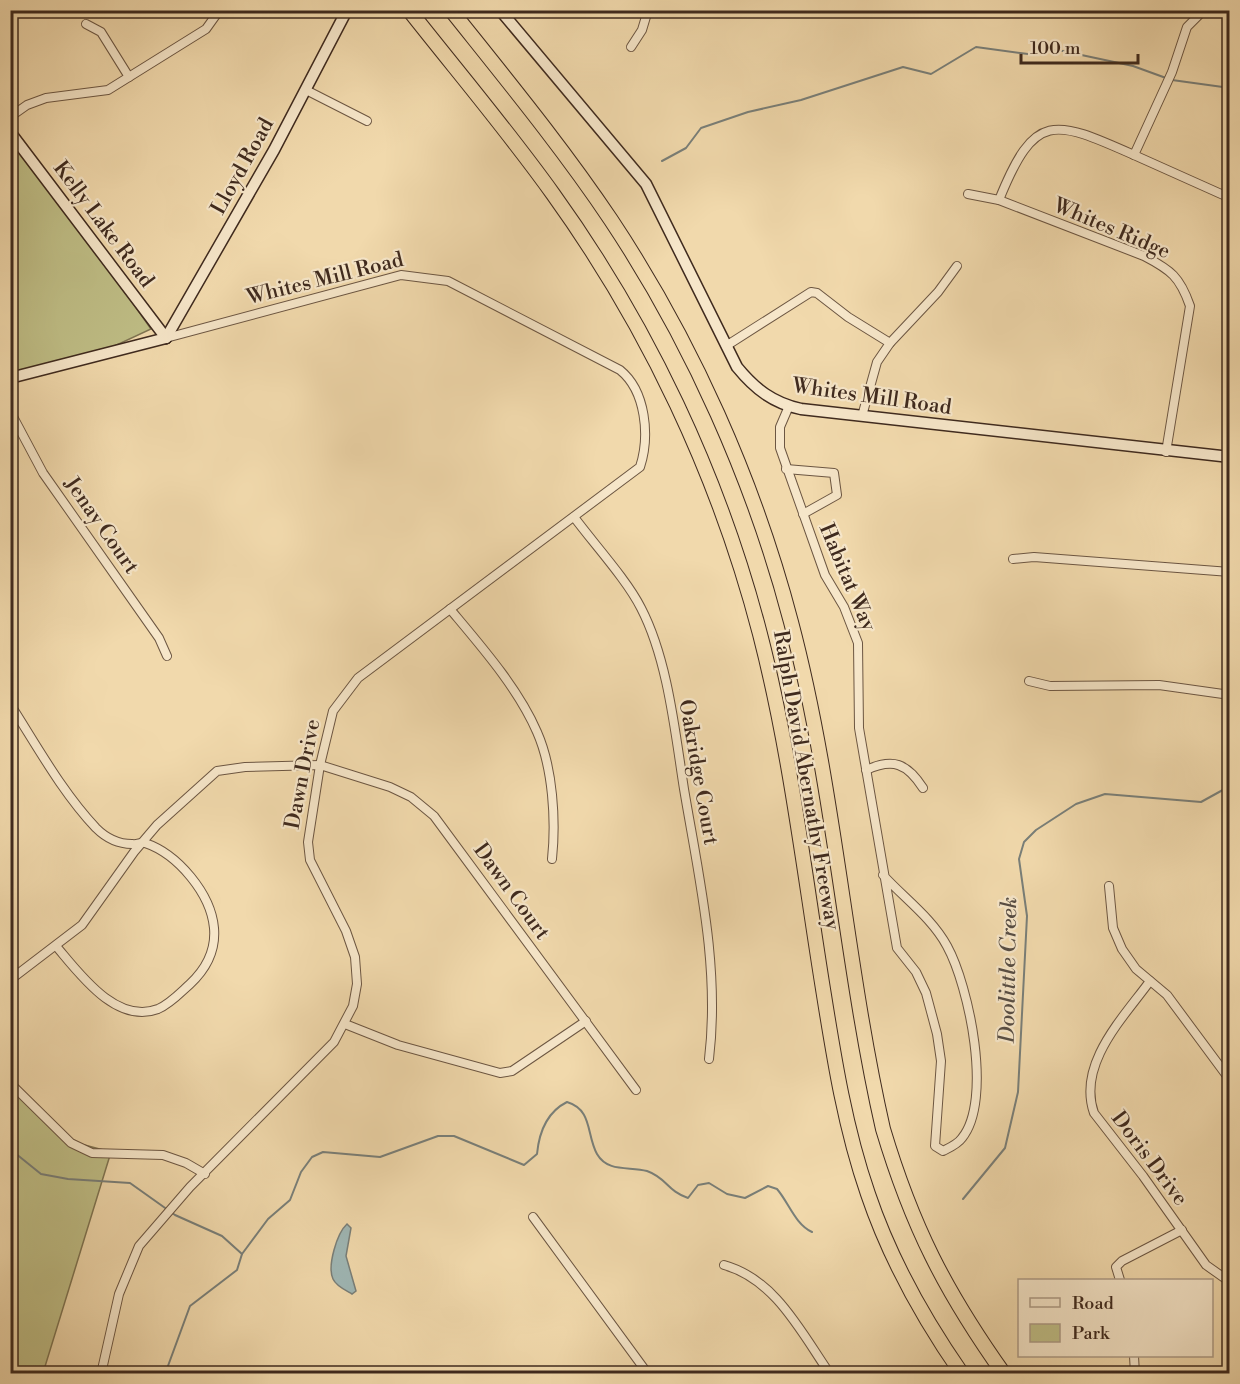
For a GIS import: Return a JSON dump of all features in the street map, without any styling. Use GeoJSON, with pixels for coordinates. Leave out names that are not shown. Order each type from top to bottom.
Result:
{"type":"FeatureCollection","features":[{"type":"Feature","properties":{"kind":"highway","name":"Ralph David Abernathy Freeway"},"geometry":{"type":"LineString","coordinates":[[409,10],[553,194],[603,269],[670,390],[708,477],[748,592],[772,683],[835,1059],[858,1162],[881,1228],[910,1293],[962,1374]]}},
{"type":"Feature","properties":{"kind":"highway","name":"Ralph David Abernathy Freeway"},"geometry":{"type":"LineString","coordinates":[[451,10],[558,146],[611,220],[676,331],[737,460],[778,577],[803,669],[883,1129],[902,1190],[928,1252],[969,1325],[1004,1374]]}},
{"type":"Feature","properties":{"kind":"street","name":"Lloyd Road"},"geometry":{"type":"LineString","coordinates":[[166,338],[306,90],[347,10]]}},
{"type":"Feature","properties":{"kind":"street","name":"Whites Mill Road"},"geometry":{"type":"LineString","coordinates":[[500,10],[646,184],[737,367],[769,398],[789,406],[862,416],[1230,458]]}},
{"type":"Feature","properties":{"kind":"street"},"geometry":{"type":"LineString","coordinates":[[631,47],[642,30],[648,10]]}},
{"type":"Feature","properties":{"kind":"street"},"geometry":{"type":"LineString","coordinates":[[1134,155],[1172,72],[1187,27],[1204,10]]}},
{"type":"Feature","properties":{"kind":"street"},"geometry":{"type":"LineString","coordinates":[[10,117],[27,105],[46,98],[108,90],[206,29],[216,15]]}},
{"type":"Feature","properties":{"kind":"street"},"geometry":{"type":"LineString","coordinates":[[86,24],[101,32],[129,77]]}},
{"type":"Feature","properties":{"kind":"street"},"geometry":{"type":"LineString","coordinates":[[306,90],[367,121]]}},
{"type":"Feature","properties":{"kind":"street"},"geometry":{"type":"LineString","coordinates":[[999,200],[1024,147],[1036,137],[1050,131],[1076,130],[1230,198]]}},
{"type":"Feature","properties":{"kind":"street","name":"Kelly Lake Road"},"geometry":{"type":"LineString","coordinates":[[10,132],[166,338]]}},
{"type":"Feature","properties":{"kind":"street","name":"Whites Ridge"},"geometry":{"type":"LineString","coordinates":[[968,194],[999,200],[1144,256],[1164,267],[1183,287],[1190,306],[1166,452]]}},
{"type":"Feature","properties":{"kind":"street"},"geometry":{"type":"LineString","coordinates":[[862,416],[877,362],[890,342],[938,292],[957,266]]}},
{"type":"Feature","properties":{"kind":"street","name":"Whites Mill Road"},"geometry":{"type":"LineString","coordinates":[[10,378],[401,275],[448,281],[624,373],[637,395],[644,417],[644,448]]}},
{"type":"Feature","properties":{"kind":"street"},"geometry":{"type":"LineString","coordinates":[[726,346],[811,292],[817,293],[848,317],[890,342]]}},
{"type":"Feature","properties":{"kind":"street","name":"Habitat Way"},"geometry":{"type":"LineString","coordinates":[[789,406],[780,427],[779,437],[786,469],[825,574],[843,604],[858,643],[859,728],[882,874],[897,948],[916,972],[926,993],[937,1034],[940,1070],[934,1146],[943,1151],[962,1139],[972,1116],[977,1084],[970,1014],[962,982],[947,946],[924,915],[911,905],[882,874]]}},
{"type":"Feature","properties":{"kind":"street","name":"Jenay Court"},"geometry":{"type":"LineString","coordinates":[[10,411],[43,473],[159,638],[167,656]]}},
{"type":"Feature","properties":{"kind":"street","name":"Dawn Drive"},"geometry":{"type":"LineString","coordinates":[[101,1374],[119,1294],[133,1256],[190,1187],[334,1042],[353,1006],[357,984],[355,957],[346,931],[310,860],[308,842],[320,765],[333,711],[341,696],[358,678],[640,466],[644,448]]}},
{"type":"Feature","properties":{"kind":"street"},"geometry":{"type":"LineString","coordinates":[[786,469],[834,473],[837,495],[803,514]]}},
{"type":"Feature","properties":{"kind":"street","name":"Oakridge Court"},"geometry":{"type":"LineString","coordinates":[[574,517],[640,607],[656,647],[673,717],[711,957],[709,1059]]}},
{"type":"Feature","properties":{"kind":"street"},"geometry":{"type":"LineString","coordinates":[[1013,559],[1034,557],[1230,573]]}},
{"type":"Feature","properties":{"kind":"street"},"geometry":{"type":"LineString","coordinates":[[450,609],[522,704],[538,733],[544,754],[555,827],[552,859]]}},
{"type":"Feature","properties":{"kind":"street"},"geometry":{"type":"LineString","coordinates":[[1029,681],[1050,686],[1159,685],[1230,695]]}},
{"type":"Feature","properties":{"kind":"street"},"geometry":{"type":"LineString","coordinates":[[10,704],[75,802],[97,829],[113,841],[126,844],[143,842],[175,861],[190,876],[208,905],[214,927],[214,947],[210,959],[198,975],[160,1008],[148,1012],[129,1010],[116,1005],[94,987],[56,946]]}},
{"type":"Feature","properties":{"kind":"street"},"geometry":{"type":"LineString","coordinates":[[866,770],[889,763],[906,767],[924,788]]}},
{"type":"Feature","properties":{"kind":"street","name":"Dawn Court"},"geometry":{"type":"LineString","coordinates":[[10,980],[56,946],[91,916],[157,825],[217,771],[245,767],[320,765],[390,787],[411,797],[434,816],[636,1089]]}},
{"type":"Feature","properties":{"kind":"street"},"geometry":{"type":"LineString","coordinates":[[1108,886],[1113,928],[1122,949],[1136,969],[1167,994],[1230,1080]]}},
{"type":"Feature","properties":{"kind":"street","name":"Doris Drive"},"geometry":{"type":"LineString","coordinates":[[1150,981],[1102,1049],[1093,1070],[1090,1102],[1094,1113],[1206,1265],[1230,1282]]}},
{"type":"Feature","properties":{"kind":"street"},"geometry":{"type":"LineString","coordinates":[[345,1024],[398,1045],[500,1073],[512,1071],[586,1021]]}},
{"type":"Feature","properties":{"kind":"street"},"geometry":{"type":"LineString","coordinates":[[10,1083],[71,1143],[92,1153],[163,1155],[186,1163],[205,1174]]}},
{"type":"Feature","properties":{"kind":"street"},"geometry":{"type":"LineString","coordinates":[[533,1217],[648,1374]]}},
{"type":"Feature","properties":{"kind":"street"},"geometry":{"type":"LineString","coordinates":[[1119,1279],[1116,1267],[1122,1261],[1182,1230]]}},
{"type":"Feature","properties":{"kind":"street"},"geometry":{"type":"LineString","coordinates":[[724,1264],[750,1275],[770,1291],[830,1374]]}},
{"type":"Feature","properties":{"kind":"street"},"geometry":{"type":"LineString","coordinates":[[1134,1357],[1135,1374]]}},
{"type":"Feature","properties":{"kind":"green space"},"geometry":{"type":"Polygon","coordinates":[[[10,127],[151,329],[78,363],[10,380],[10,127]]]}},
{"type":"Feature","properties":{"kind":"green space"},"geometry":{"type":"Polygon","coordinates":[[[10,1090],[19,1093],[62,1139],[111,1152],[43,1373],[11,1373],[10,1090]]]}},
{"type":"Feature","properties":{"kind":"water"},"geometry":{"type":"Polygon","coordinates":[[[347,1224],[351,1228],[346,1256],[356,1291],[352,1294],[336,1284],[331,1273],[334,1250],[347,1224]]]}},
{"type":"Feature","properties":{"kind":"waterway"},"geometry":{"type":"LineString","coordinates":[[159,10],[159,15]]}},
{"type":"Feature","properties":{"kind":"waterway"},"geometry":{"type":"LineString","coordinates":[[662,161],[686,148],[701,128],[748,112],[801,100],[903,67],[931,74],[976,47],[1028,54],[1058,50],[1133,66],[1166,78]]}},
{"type":"Feature","properties":{"kind":"waterway"},"geometry":{"type":"LineString","coordinates":[[1172,80],[1230,88]]}},
{"type":"Feature","properties":{"kind":"waterway","name":"Doolittle Creek"},"geometry":{"type":"LineString","coordinates":[[963,1199],[1005,1148],[1018,1092],[1027,916],[1019,859],[1024,842],[1036,830],[1076,804],[1105,794],[1201,802],[1230,786]]}},
{"type":"Feature","properties":{"kind":"waterway","name":"Doolittle Creek"},"geometry":{"type":"LineString","coordinates":[[165,1374],[190,1306],[237,1270],[242,1254],[268,1219],[290,1200],[301,1172],[312,1157],[323,1152],[380,1157],[438,1136],[454,1136],[524,1165],[537,1154],[542,1131],[549,1117],[567,1102],[575,1106],[585,1117],[597,1154],[607,1164],[647,1171],[688,1198],[698,1185],[709,1183],[727,1194],[745,1198],[768,1186],[777,1189],[801,1224],[812,1232]]}},
{"type":"Feature","properties":{"kind":"waterway"},"geometry":{"type":"LineString","coordinates":[[10,1149],[41,1174],[68,1179],[130,1183],[175,1215],[222,1236],[242,1254]]}}]}
